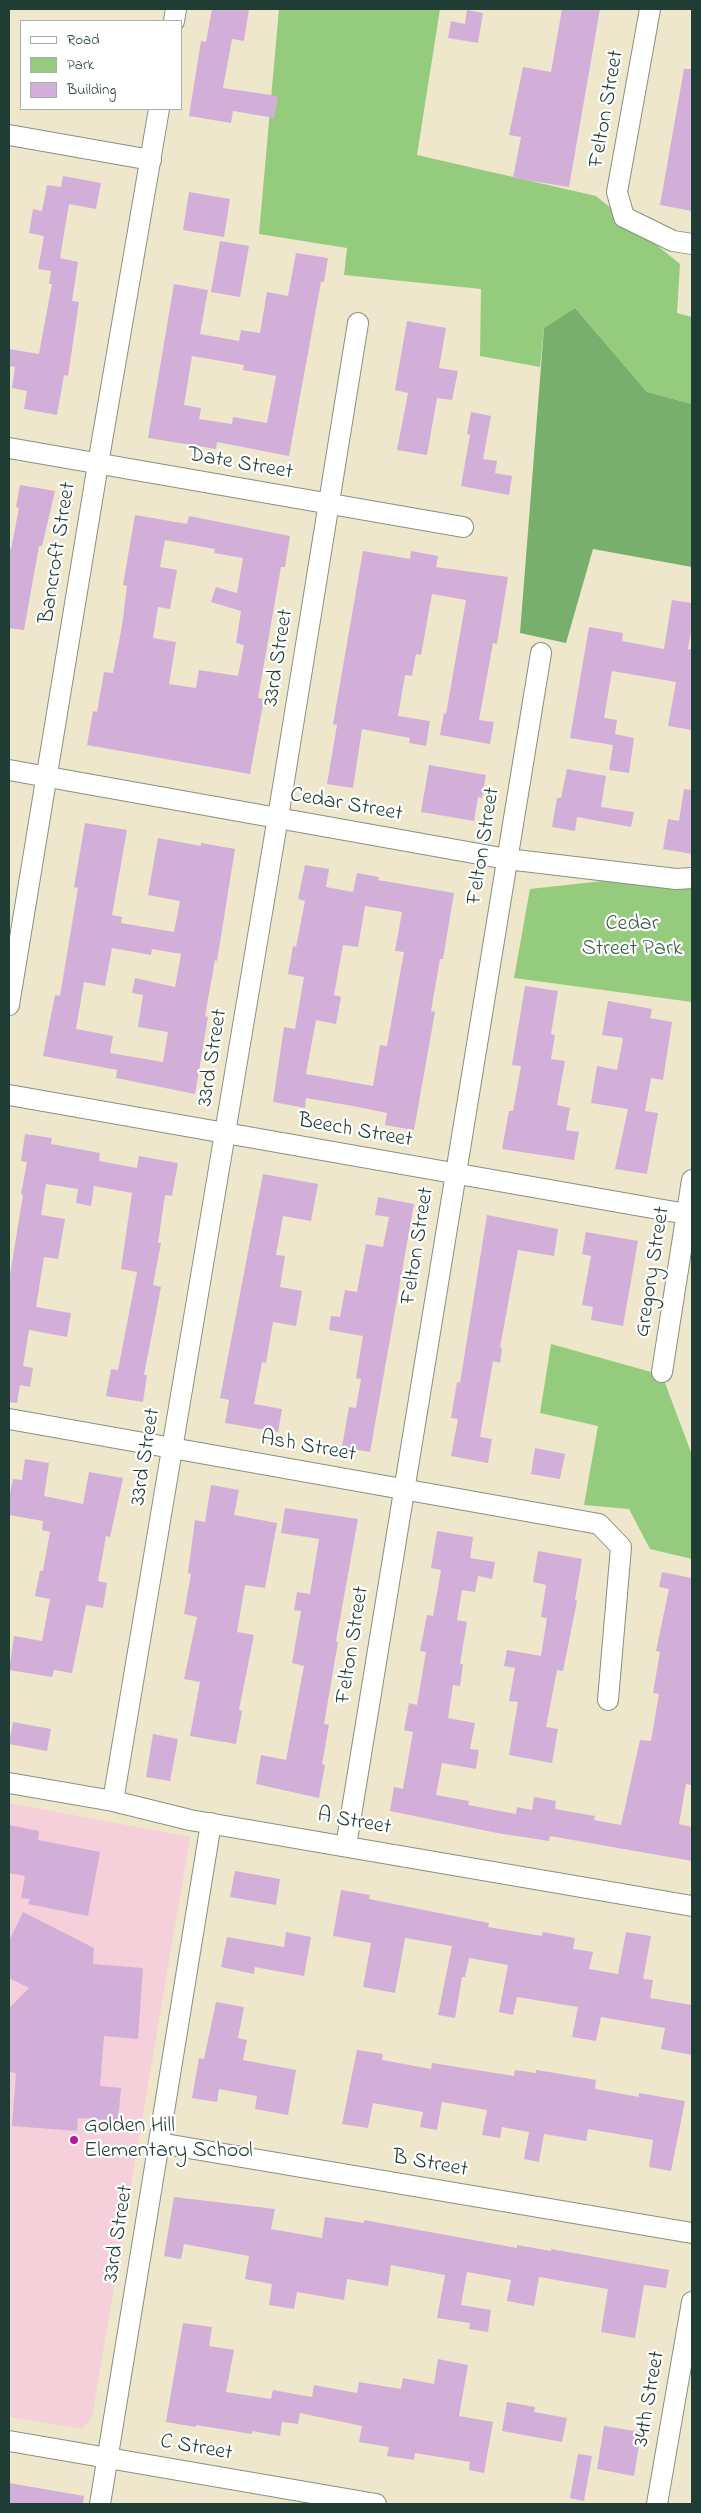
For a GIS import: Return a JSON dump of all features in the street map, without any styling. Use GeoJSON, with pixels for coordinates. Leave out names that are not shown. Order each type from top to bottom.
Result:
{"type":"FeatureCollection","features":[{"type":"Feature","properties":{"kind":"street","name":"Felton Street"},"geometry":{"type":"LineString","coordinates":[[650,9],[617,192],[624,217],[673,241],[692,244]]}},
{"type":"Feature","properties":{"kind":"street","name":"Bancroft Street"},"geometry":{"type":"LineString","coordinates":[[9,1005],[98,464],[159,110]]}},
{"type":"Feature","properties":{"kind":"street"},"geometry":{"type":"LineString","coordinates":[[9,135],[151,160]]}},
{"type":"Feature","properties":{"kind":"street","name":"33rd Street"},"geometry":{"type":"LineString","coordinates":[[113,1800],[278,818],[358,322]]}},
{"type":"Feature","properties":{"kind":"street","name":"Date Street"},"geometry":{"type":"LineString","coordinates":[[9,448],[463,527]]}},
{"type":"Feature","properties":{"kind":"street","name":"Felton Street"},"geometry":{"type":"LineString","coordinates":[[346,1846],[541,653]]}},
{"type":"Feature","properties":{"kind":"street","name":"Cedar Street"},"geometry":{"type":"LineString","coordinates":[[9,770],[507,859],[684,879]]}},
{"type":"Feature","properties":{"kind":"street","name":"Beech Street"},"geometry":{"type":"LineString","coordinates":[[9,1096],[690,1215]]}},
{"type":"Feature","properties":{"kind":"street","name":"Gregory Street"},"geometry":{"type":"LineString","coordinates":[[662,1372],[690,1215],[692,1180]]}},
{"type":"Feature","properties":{"kind":"street","name":"Ash Street"},"geometry":{"type":"LineString","coordinates":[[9,1419],[599,1524],[621,1547],[608,1700]]}},
{"type":"Feature","properties":{"kind":"street","name":"A Street"},"geometry":{"type":"LineString","coordinates":[[9,1783],[113,1800],[212,1823],[692,1906]]}},
{"type":"Feature","properties":{"kind":"street","name":"33rd Street"},"geometry":{"type":"LineString","coordinates":[[100,2504],[212,1823]]}},
{"type":"Feature","properties":{"kind":"street","name":"B Street"},"geometry":{"type":"LineString","coordinates":[[159,2143],[692,2234]]}},
{"type":"Feature","properties":{"kind":"street","name":"34th Street"},"geometry":{"type":"LineString","coordinates":[[657,2504],[692,2302]]}},
{"type":"Feature","properties":{"kind":"street","name":"C Street"},"geometry":{"type":"LineString","coordinates":[[9,2441],[376,2504]]}},
{"type":"Feature","properties":{"kind":"shaded area","name":"Golden Hill Elementary School"},"geometry":{"type":"Polygon","coordinates":[[[9,1803],[190,1837],[92,2417],[82,2429],[9,2417],[9,1803]]]}},
{"type":"Feature","properties":{"kind":"green space"},"geometry":{"type":"Polygon","coordinates":[[[279,9],[440,9],[417,155],[596,196],[680,264],[677,313],[692,317],[692,404],[647,392],[575,308],[544,328],[540,367],[480,356],[481,289],[344,275],[347,248],[259,234],[279,9]]]}},
{"type":"Feature","properties":{"kind":"green space"},"geometry":{"type":"Polygon","coordinates":[[[575,308],[647,392],[692,404],[692,567],[593,549],[566,643],[520,633],[544,328],[575,308]]]}},
{"type":"Feature","properties":{"kind":"green space","name":"Cedar Street Park"},"geometry":{"type":"Polygon","coordinates":[[[612,880],[692,885],[692,1002],[514,978],[530,889],[612,880]]]}},
{"type":"Feature","properties":{"kind":"green space"},"geometry":{"type":"Polygon","coordinates":[[[551,1344],[662,1375],[692,1455],[692,1559],[650,1549],[629,1509],[584,1505],[598,1426],[540,1413],[551,1344]]]}},
{"type":"Feature","properties":{"kind":"building"},"geometry":{"type":"Polygon","coordinates":[[[212,9],[249,9],[244,41],[232,39],[223,88],[278,96],[274,118],[233,111],[231,123],[189,116],[201,41],[206,42],[212,9]]]}},
{"type":"Feature","properties":{"kind":"building"},"geometry":{"type":"Polygon","coordinates":[[[562,9],[600,9],[569,187],[513,178],[521,137],[509,135],[523,67],[551,72],[562,9]]]}},
{"type":"Feature","properties":{"kind":"building"},"geometry":{"type":"Polygon","coordinates":[[[467,10],[483,13],[478,43],[448,38],[451,21],[465,24],[467,10]]]}},
{"type":"Feature","properties":{"kind":"building"},"geometry":{"type":"Polygon","coordinates":[[[684,69],[692,69],[692,211],[660,205],[684,69]]]}},
{"type":"Feature","properties":{"kind":"building"},"geometry":{"type":"Polygon","coordinates":[[[63,176],[101,183],[96,209],[69,204],[60,258],[78,262],[72,301],[79,302],[68,376],[64,375],[57,415],[24,409],[27,391],[12,388],[15,367],[9,366],[9,349],[39,354],[52,284],[49,284],[51,271],[38,269],[44,236],[29,233],[33,209],[42,211],[47,185],[61,187],[63,176]]]}},
{"type":"Feature","properties":{"kind":"building"},"geometry":{"type":"Polygon","coordinates":[[[189,192],[230,199],[224,237],[183,230],[189,192]]]}},
{"type":"Feature","properties":{"kind":"building"},"geometry":{"type":"Polygon","coordinates":[[[220,241],[249,246],[240,297],[211,292],[220,241]]]}},
{"type":"Feature","properties":{"kind":"building"},"geometry":{"type":"Polygon","coordinates":[[[296,253],[328,258],[324,282],[321,282],[289,456],[217,442],[216,449],[148,438],[174,284],[208,290],[200,334],[239,341],[241,330],[260,333],[267,292],[288,296],[296,253]],[[192,356],[184,405],[201,408],[199,419],[232,424],[233,417],[267,423],[276,376],[243,370],[244,365],[192,356]]]}},
{"type":"Feature","properties":{"kind":"building"},"geometry":{"type":"Polygon","coordinates":[[[407,321],[446,328],[439,368],[458,371],[452,400],[437,398],[427,455],[397,450],[408,393],[395,390],[407,321]]]}},
{"type":"Feature","properties":{"kind":"building"},"geometry":{"type":"Polygon","coordinates":[[[471,412],[491,416],[483,459],[497,461],[495,473],[512,476],[509,495],[461,486],[470,435],[467,434],[471,412]]]}},
{"type":"Feature","properties":{"kind":"building"},"geometry":{"type":"Polygon","coordinates":[[[20,485],[55,491],[42,546],[39,546],[24,630],[9,628],[9,548],[11,549],[19,508],[16,507],[20,485]]]}},
{"type":"Feature","properties":{"kind":"building"},"geometry":{"type":"Polygon","coordinates":[[[135,515],[187,524],[189,516],[290,536],[285,567],[281,567],[258,698],[264,699],[250,774],[87,745],[93,711],[97,712],[104,672],[113,673],[127,586],[123,585],[135,515]],[[165,540],[160,567],[177,570],[170,609],[158,607],[153,638],[176,642],[169,684],[196,688],[199,670],[238,676],[244,645],[236,643],[241,611],[211,602],[216,587],[237,593],[243,558],[214,553],[215,549],[165,540]]]}},
{"type":"Feature","properties":{"kind":"building"},"geometry":{"type":"Polygon","coordinates":[[[363,551],[410,559],[411,551],[438,556],[436,567],[508,577],[497,644],[493,643],[479,720],[494,722],[490,744],[440,735],[444,713],[446,714],[466,600],[432,594],[421,655],[416,654],[412,676],[405,675],[398,716],[430,721],[426,746],[409,743],[410,738],[362,729],[353,788],[327,784],[337,725],[333,724],[363,551]]]}},
{"type":"Feature","properties":{"kind":"building"},"geometry":{"type":"Polygon","coordinates":[[[672,600],[692,603],[692,625],[688,649],[692,650],[692,730],[668,726],[676,682],[612,671],[604,718],[617,720],[615,734],[634,738],[629,773],[609,770],[613,745],[570,738],[589,627],[623,633],[622,641],[664,649],[672,600]]]}},
{"type":"Feature","properties":{"kind":"building"},"geometry":{"type":"Polygon","coordinates":[[[429,765],[486,775],[482,798],[478,797],[474,821],[421,812],[429,765]]]}},
{"type":"Feature","properties":{"kind":"building"},"geometry":{"type":"Polygon","coordinates":[[[567,769],[606,776],[601,807],[634,812],[631,827],[577,817],[575,831],[552,827],[557,798],[561,798],[567,769]]]}},
{"type":"Feature","properties":{"kind":"building"},"geometry":{"type":"Polygon","coordinates":[[[684,789],[692,790],[692,854],[663,849],[668,819],[679,821],[684,789]]]}},
{"type":"Feature","properties":{"kind":"building"},"geometry":{"type":"Polygon","coordinates":[[[85,823],[127,830],[112,915],[122,917],[121,923],[174,932],[180,901],[148,895],[158,838],[201,846],[201,843],[235,849],[217,961],[215,960],[205,1016],[208,1017],[195,1094],[116,1078],[117,1070],[43,1056],[55,995],[60,996],[78,888],[74,887],[85,823]],[[112,948],[105,986],[84,982],[76,1029],[113,1036],[110,1053],[163,1062],[168,1032],[138,1027],[143,995],[132,993],[135,978],[175,987],[181,954],[152,949],[151,955],[112,948]]]}},
{"type":"Feature","properties":{"kind":"building"},"geometry":{"type":"Polygon","coordinates":[[[305,865],[329,869],[326,887],[353,892],[357,873],[379,877],[378,880],[454,893],[443,959],[440,959],[431,1011],[435,1012],[414,1130],[385,1125],[387,1113],[353,1106],[306,1098],[305,1108],[273,1102],[284,1027],[295,1029],[304,977],[288,974],[293,946],[296,947],[305,901],[298,899],[305,865]],[[365,906],[358,947],[343,945],[334,995],[341,997],[336,1024],[316,1020],[306,1074],[373,1086],[380,1045],[387,1046],[404,952],[395,951],[402,912],[365,906]]]}},
{"type":"Feature","properties":{"kind":"building"},"geometry":{"type":"Polygon","coordinates":[[[525,986],[558,991],[551,1034],[555,1035],[551,1059],[565,1061],[557,1105],[570,1108],[566,1130],[579,1132],[574,1160],[502,1149],[509,1111],[513,1111],[521,1066],[512,1065],[525,986]]]}},
{"type":"Feature","properties":{"kind":"building"},"geometry":{"type":"Polygon","coordinates":[[[608,1001],[652,1009],[650,1018],[672,1022],[663,1080],[651,1078],[645,1111],[658,1113],[647,1174],[615,1169],[628,1109],[591,1103],[597,1066],[617,1070],[623,1038],[602,1035],[608,1001]]]}},
{"type":"Feature","properties":{"kind":"building"},"geometry":{"type":"Polygon","coordinates":[[[25,1134],[52,1138],[51,1144],[100,1153],[99,1161],[137,1168],[139,1156],[178,1163],[172,1196],[165,1195],[158,1243],[161,1243],[153,1285],[161,1287],[144,1375],[147,1375],[143,1402],[106,1396],[111,1369],[118,1370],[137,1272],[121,1269],[132,1193],[94,1186],[91,1206],[76,1203],[78,1189],[46,1184],[41,1215],[65,1219],[58,1259],[44,1257],[36,1307],[71,1313],[67,1337],[29,1330],[23,1366],[33,1368],[30,1387],[20,1385],[17,1403],[9,1402],[9,1281],[27,1162],[21,1161],[25,1134]]]}},
{"type":"Feature","properties":{"kind":"building"},"geometry":{"type":"Polygon","coordinates":[[[263,1174],[318,1184],[311,1221],[283,1216],[276,1255],[285,1256],[280,1287],[302,1291],[296,1326],[273,1322],[266,1363],[262,1362],[254,1404],[282,1409],[278,1432],[225,1423],[229,1400],[220,1398],[263,1174]]]}},
{"type":"Feature","properties":{"kind":"building"},"geometry":{"type":"Polygon","coordinates":[[[378,1197],[414,1204],[370,1452],[342,1447],[349,1407],[356,1408],[361,1379],[356,1378],[363,1336],[329,1330],[331,1316],[340,1317],[345,1290],[357,1292],[366,1244],[383,1247],[389,1217],[375,1215],[378,1197]]]}},
{"type":"Feature","properties":{"kind":"building"},"geometry":{"type":"Polygon","coordinates":[[[487,1215],[558,1229],[554,1256],[518,1250],[500,1347],[502,1348],[500,1363],[493,1361],[480,1437],[492,1439],[488,1463],[451,1456],[458,1419],[451,1418],[457,1382],[460,1383],[487,1215]]]}},
{"type":"Feature","properties":{"kind":"building"},"geometry":{"type":"Polygon","coordinates":[[[586,1232],[638,1241],[623,1326],[591,1320],[593,1307],[582,1305],[591,1256],[582,1254],[586,1232]]]}},
{"type":"Feature","properties":{"kind":"building"},"geometry":{"type":"Polygon","coordinates":[[[535,1448],[565,1454],[560,1479],[531,1474],[535,1448]]]}},
{"type":"Feature","properties":{"kind":"building"},"geometry":{"type":"Polygon","coordinates":[[[25,1459],[49,1463],[44,1496],[83,1504],[89,1472],[123,1478],[110,1537],[106,1536],[98,1581],[107,1583],[103,1608],[86,1605],[72,1673],[54,1670],[52,1677],[9,1670],[14,1636],[42,1641],[50,1599],[35,1596],[40,1571],[43,1571],[50,1532],[42,1530],[43,1521],[9,1515],[9,1493],[13,1479],[22,1480],[25,1459]]]}},
{"type":"Feature","properties":{"kind":"building"},"geometry":{"type":"Polygon","coordinates":[[[211,1485],[239,1490],[234,1515],[277,1523],[265,1588],[245,1585],[237,1632],[254,1635],[239,1710],[242,1711],[236,1744],[190,1736],[200,1682],[184,1679],[197,1617],[184,1614],[191,1574],[188,1573],[195,1520],[205,1522],[211,1485]]]}},
{"type":"Feature","properties":{"kind":"building"},"geometry":{"type":"Polygon","coordinates":[[[285,1508],[358,1519],[336,1641],[338,1642],[324,1724],[329,1725],[322,1764],[325,1765],[319,1798],[256,1784],[261,1755],[286,1760],[304,1666],[292,1663],[301,1611],[294,1610],[297,1592],[310,1594],[319,1539],[281,1533],[285,1508]]]}},
{"type":"Feature","properties":{"kind":"building"},"geometry":{"type":"Polygon","coordinates":[[[437,1531],[473,1537],[470,1558],[495,1562],[492,1579],[478,1576],[475,1592],[462,1590],[457,1620],[467,1622],[460,1664],[463,1664],[460,1686],[453,1685],[448,1718],[475,1723],[470,1749],[479,1750],[476,1769],[442,1763],[436,1795],[469,1801],[468,1805],[516,1814],[517,1807],[532,1810],[534,1797],[556,1801],[555,1809],[595,1816],[594,1820],[621,1825],[640,1740],[651,1741],[659,1694],[653,1693],[660,1652],[656,1651],[669,1589],[659,1587],[662,1572],[692,1578],[692,1777],[691,1785],[686,1784],[679,1824],[692,1827],[692,1861],[550,1836],[549,1841],[497,1833],[390,1811],[394,1787],[403,1789],[413,1732],[404,1730],[409,1703],[417,1705],[426,1652],[420,1651],[427,1615],[433,1616],[441,1570],[431,1568],[437,1531]]]}},
{"type":"Feature","properties":{"kind":"building"},"geometry":{"type":"Polygon","coordinates":[[[538,1551],[582,1559],[575,1600],[577,1601],[563,1671],[557,1670],[546,1727],[558,1729],[552,1763],[509,1755],[518,1702],[509,1701],[515,1668],[504,1666],[507,1650],[541,1656],[547,1618],[541,1617],[546,1585],[533,1582],[538,1551]]]}},
{"type":"Feature","properties":{"kind":"building"},"geometry":{"type":"Polygon","coordinates":[[[13,1722],[51,1729],[47,1751],[9,1744],[13,1722]]]}},
{"type":"Feature","properties":{"kind":"building"},"geometry":{"type":"Polygon","coordinates":[[[153,1734],[178,1739],[170,1781],[146,1777],[153,1734]]]}},
{"type":"Feature","properties":{"kind":"building"},"geometry":{"type":"Polygon","coordinates":[[[9,1825],[39,1831],[38,1840],[100,1852],[88,1916],[28,1904],[30,1899],[21,1898],[25,1876],[9,1873],[9,1825]]]}},
{"type":"Feature","properties":{"kind":"building"},"geometry":{"type":"Polygon","coordinates":[[[235,1871],[280,1879],[276,1905],[230,1897],[235,1871]]]}},
{"type":"Feature","properties":{"kind":"building"},"geometry":{"type":"Polygon","coordinates":[[[341,1890],[370,1895],[369,1899],[489,1923],[488,1927],[542,1936],[543,1932],[575,1938],[573,1949],[593,1952],[589,1969],[618,1974],[626,1932],[651,1936],[643,1979],[653,1980],[650,1998],[692,2005],[692,2055],[661,2049],[665,2028],[601,2017],[596,2041],[572,2037],[578,2007],[517,1997],[513,2015],[499,2012],[508,1965],[469,1958],[465,1977],[462,1977],[455,2018],[438,2015],[452,1946],[405,1938],[395,1993],[363,1987],[371,1943],[333,1936],[341,1890]]]}},
{"type":"Feature","properties":{"kind":"building"},"geometry":{"type":"Polygon","coordinates":[[[23,1912],[94,1948],[93,1964],[143,1968],[138,2039],[104,2036],[100,2086],[121,2088],[118,2121],[78,2118],[77,2131],[12,2126],[16,2073],[9,2072],[9,2008],[29,1988],[9,1978],[9,1941],[23,1912]]]}},
{"type":"Feature","properties":{"kind":"building"},"geometry":{"type":"Polygon","coordinates":[[[286,1932],[311,1937],[304,1976],[255,1967],[254,1974],[221,1967],[227,1937],[284,1947],[286,1932]]]}},
{"type":"Feature","properties":{"kind":"building"},"geometry":{"type":"Polygon","coordinates":[[[216,2002],[244,2007],[238,2038],[247,2040],[243,2060],[296,2070],[288,2115],[255,2109],[257,2096],[219,2089],[217,2102],[192,2098],[199,2058],[204,2059],[216,2002]]]}},
{"type":"Feature","properties":{"kind":"building"},"geometry":{"type":"Polygon","coordinates":[[[357,2050],[383,2054],[382,2060],[431,2069],[432,2063],[514,2076],[515,2070],[536,2073],[536,2070],[549,2072],[596,2080],[595,2089],[639,2097],[639,2093],[685,2101],[671,2171],[649,2167],[653,2140],[588,2129],[586,2141],[544,2134],[539,2162],[524,2159],[529,2132],[502,2127],[500,2138],[482,2135],[487,2110],[442,2102],[437,2130],[420,2127],[423,2112],[373,2103],[368,2128],[342,2124],[357,2050]]]}},
{"type":"Feature","properties":{"kind":"building"},"geometry":{"type":"Polygon","coordinates":[[[174,2197],[275,2209],[271,2229],[322,2238],[325,2217],[364,2223],[364,2220],[517,2248],[517,2245],[551,2251],[551,2249],[669,2270],[666,2288],[644,2285],[635,2338],[601,2332],[608,2289],[539,2277],[534,2306],[507,2301],[511,2280],[467,2272],[461,2305],[491,2310],[488,2332],[469,2329],[470,2323],[437,2318],[445,2275],[391,2265],[388,2286],[347,2279],[344,2300],[297,2292],[294,2309],[269,2305],[272,2284],[245,2279],[249,2256],[184,2244],[181,2259],[164,2256],[174,2197]]]}},
{"type":"Feature","properties":{"kind":"building"},"geometry":{"type":"Polygon","coordinates":[[[183,2323],[212,2327],[209,2346],[234,2350],[226,2392],[271,2399],[273,2390],[312,2397],[314,2385],[357,2393],[359,2382],[401,2389],[403,2378],[434,2384],[438,2359],[468,2365],[459,2416],[493,2422],[484,2473],[469,2470],[470,2462],[415,2453],[414,2460],[387,2456],[389,2447],[359,2442],[362,2426],[300,2413],[298,2424],[282,2422],[280,2436],[252,2431],[252,2434],[166,2422],[183,2323]]]}},
{"type":"Feature","properties":{"kind":"building"},"geometry":{"type":"Polygon","coordinates":[[[507,2402],[535,2407],[534,2412],[567,2418],[562,2442],[502,2431],[507,2402]]]}},
{"type":"Feature","properties":{"kind":"building"},"geometry":{"type":"Polygon","coordinates":[[[604,2426],[641,2432],[634,2476],[597,2469],[604,2426]]]}},
{"type":"Feature","properties":{"kind":"building"},"geometry":{"type":"Polygon","coordinates":[[[578,2454],[592,2456],[584,2501],[570,2498],[578,2454]]]}},
{"type":"Feature","properties":{"kind":"building"},"geometry":{"type":"Polygon","coordinates":[[[9,2483],[84,2496],[83,2504],[9,2504],[9,2483]]]}},
{"type":"Feature","properties":{"kind":"place","name":"Golden Hill Elementary School"},"geometry":{"type":"Point","coordinates":[74,2140]}}]}
